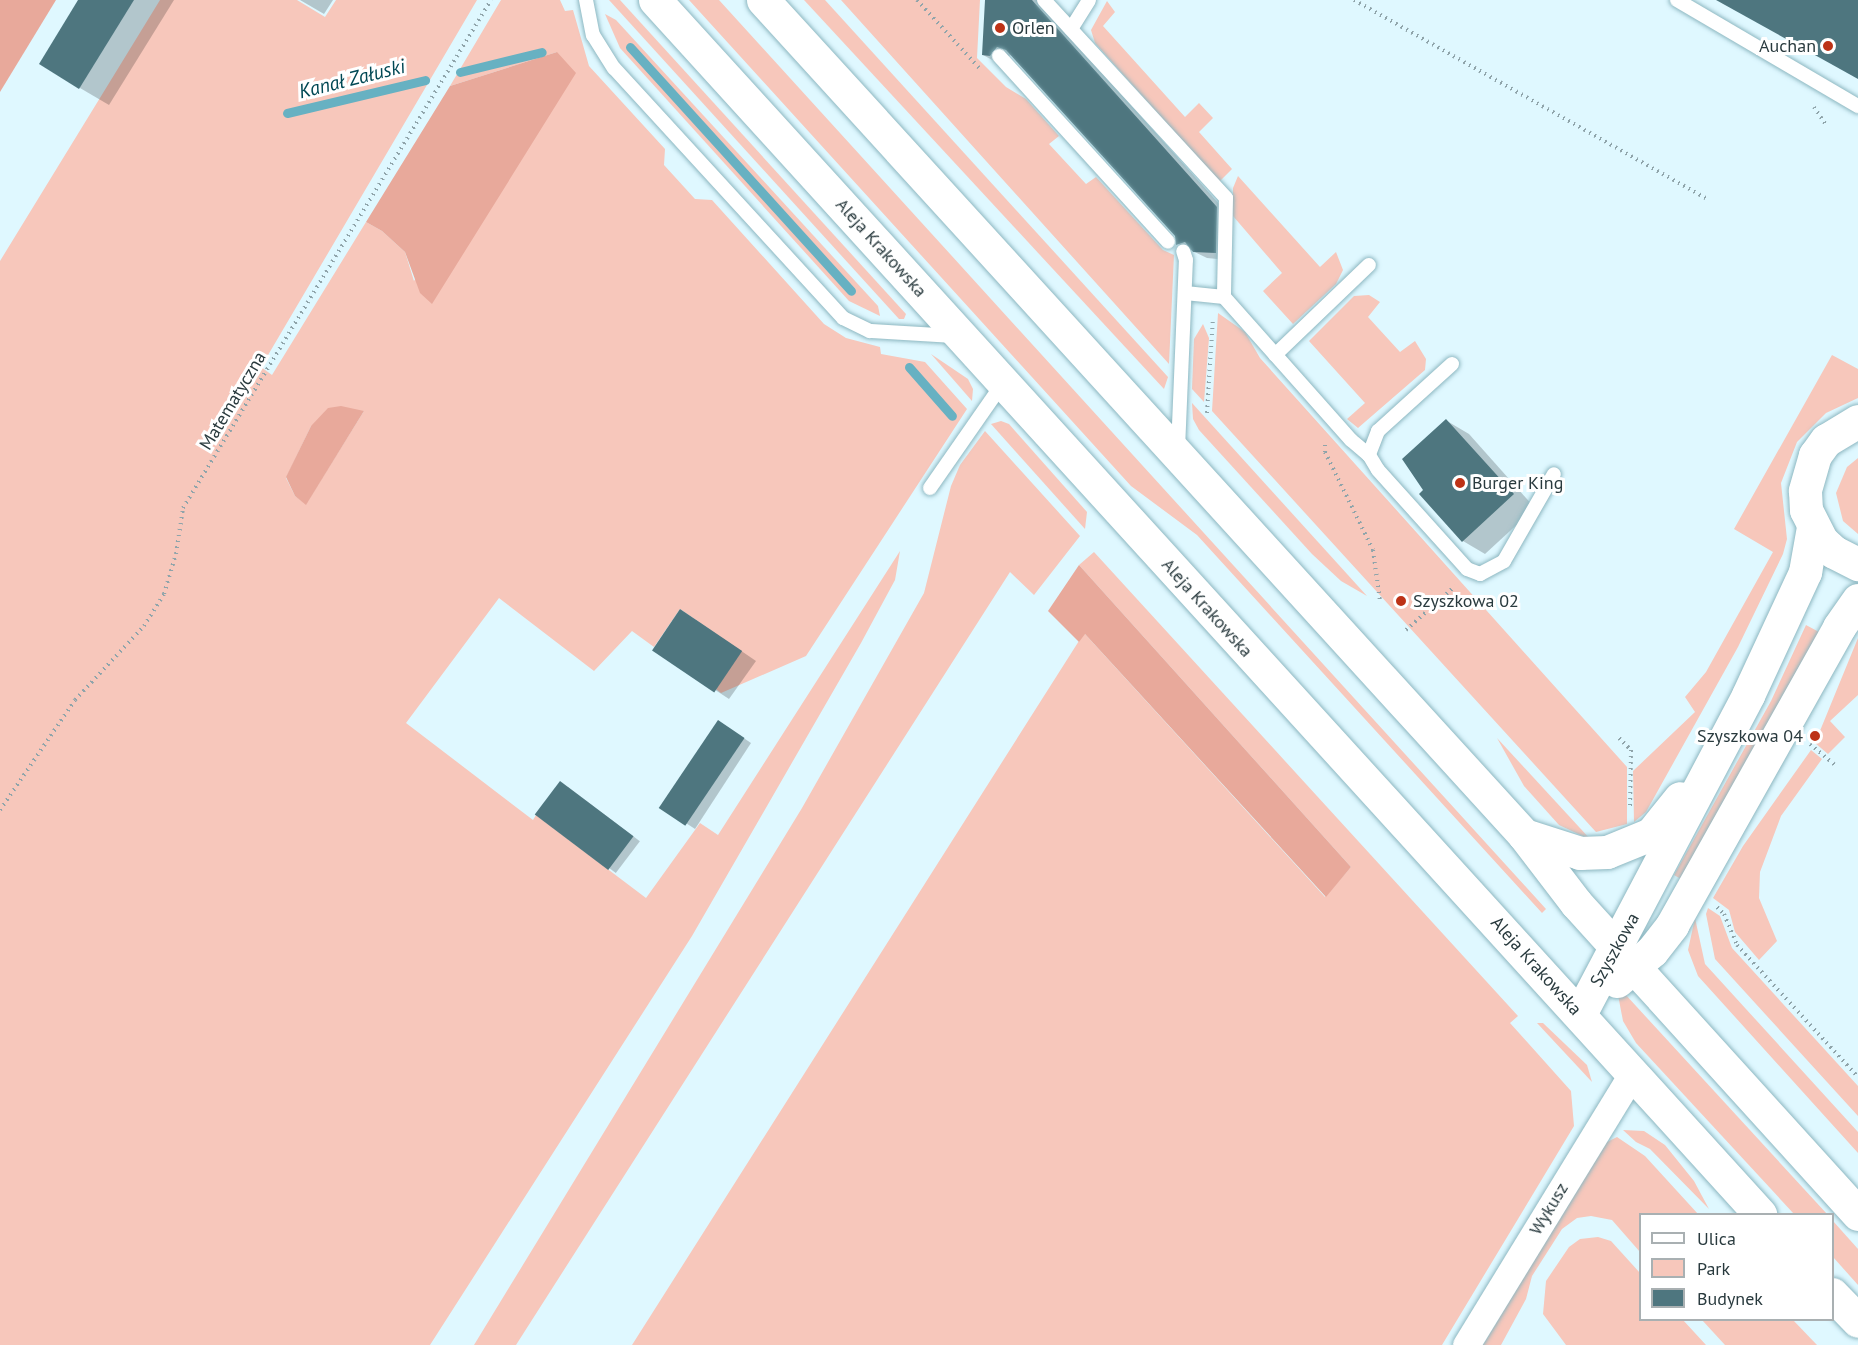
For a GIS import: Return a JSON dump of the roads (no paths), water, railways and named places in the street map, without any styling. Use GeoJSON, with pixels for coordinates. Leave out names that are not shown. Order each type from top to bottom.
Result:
{"type":"FeatureCollection","features":[{"type":"Feature","properties":{"kind":"main road","name":"Aleja Krakowska"},"geometry":{"type":"LineString","coordinates":[[655,0],[1580,1014],[1758,1213]]}},
{"type":"Feature","properties":{"kind":"main road"},"geometry":{"type":"LineString","coordinates":[[763,0],[1524,836],[1624,956],[1858,1214]]}},
{"type":"Feature","properties":{"kind":"main road"},"geometry":{"type":"LineString","coordinates":[[1858,421],[1826,440],[1807,472],[1806,510],[1813,527],[1834,552],[1858,564]]}},
{"type":"Feature","properties":{"kind":"main road","name":"Szyszkowa"},"geometry":{"type":"LineString","coordinates":[[1580,1014],[1624,956],[1665,858],[1715,754],[1748,694],[1805,572],[1813,527]]}},
{"type":"Feature","properties":{"kind":"main road","name":"Szyszkowa"},"geometry":{"type":"LineString","coordinates":[[1624,956],[1652,951],[1672,925],[1839,627],[1858,600]]}},
{"type":"Feature","properties":{"kind":"main road"},"geometry":{"type":"LineString","coordinates":[[1524,836],[1580,853],[1628,846],[1651,834],[1715,754]]}},
{"type":"Feature","properties":{"kind":"main road"},"geometry":{"type":"LineString","coordinates":[[1834,1295],[1858,1321]]}},
{"type":"Feature","properties":{"kind":"street","name":"Wykusz"},"geometry":{"type":"LineString","coordinates":[[1467,1345],[1632,1074]]}},
{"type":"Feature","properties":{"kind":"lane"},"geometry":{"type":"LineString","coordinates":[[586,0],[593,35],[614,68],[843,318],[870,331],[961,336]]}},
{"type":"Feature","properties":{"kind":"lane"},"geometry":{"type":"LineString","coordinates":[[1044,0],[1071,29],[1113,83],[1226,198],[1219,296]]}},
{"type":"Feature","properties":{"kind":"lane"},"geometry":{"type":"LineString","coordinates":[[1071,29],[1089,0]]}},
{"type":"Feature","properties":{"kind":"lane"},"geometry":{"type":"LineString","coordinates":[[1677,0],[1858,106]]}},
{"type":"Feature","properties":{"kind":"lane"},"geometry":{"type":"LineString","coordinates":[[999,56],[1090,151],[1168,242]]}},
{"type":"Feature","properties":{"kind":"lane"},"geometry":{"type":"LineString","coordinates":[[1178,454],[1186,260],[1183,251]]}},
{"type":"Feature","properties":{"kind":"lane"},"geometry":{"type":"LineString","coordinates":[[1275,355],[1369,266]]}},
{"type":"Feature","properties":{"kind":"lane"},"geometry":{"type":"LineString","coordinates":[[1185,293],[1219,296],[1334,422],[1369,455],[1378,470],[1467,568],[1480,574],[1504,561],[1554,474]]}},
{"type":"Feature","properties":{"kind":"lane"},"geometry":{"type":"LineString","coordinates":[[1369,455],[1378,431],[1452,364]]}},
{"type":"Feature","properties":{"kind":"lane"},"geometry":{"type":"LineString","coordinates":[[930,488],[1003,383]]}},
{"type":"Feature","properties":{"kind":"waterway"},"geometry":{"type":"LineString","coordinates":[[630,47],[851,291]]}},
{"type":"Feature","properties":{"kind":"waterway","name":"Kanał Załuski"},"geometry":{"type":"LineString","coordinates":[[460,72],[542,52]]}},
{"type":"Feature","properties":{"kind":"waterway","name":"Kanał Załuski"},"geometry":{"type":"LineString","coordinates":[[287,113],[425,80]]}},
{"type":"Feature","properties":{"kind":"waterway"},"geometry":{"type":"LineString","coordinates":[[909,367],[952,416]]}},
{"type":"Feature","properties":{"kind":"place","name":"Orlen"},"geometry":{"type":"Point","coordinates":[1000,28]}},
{"type":"Feature","properties":{"kind":"place","name":"Auchan"},"geometry":{"type":"Point","coordinates":[1828,46]}},
{"type":"Feature","properties":{"kind":"place","name":"Burger King"},"geometry":{"type":"Point","coordinates":[1460,483]}},
{"type":"Feature","properties":{"kind":"place","name":"Szyszkowa 02"},"geometry":{"type":"Point","coordinates":[1401,601]}},
{"type":"Feature","properties":{"kind":"place","name":"Szyszkowa 04"},"geometry":{"type":"Point","coordinates":[1815,736]}}]}
